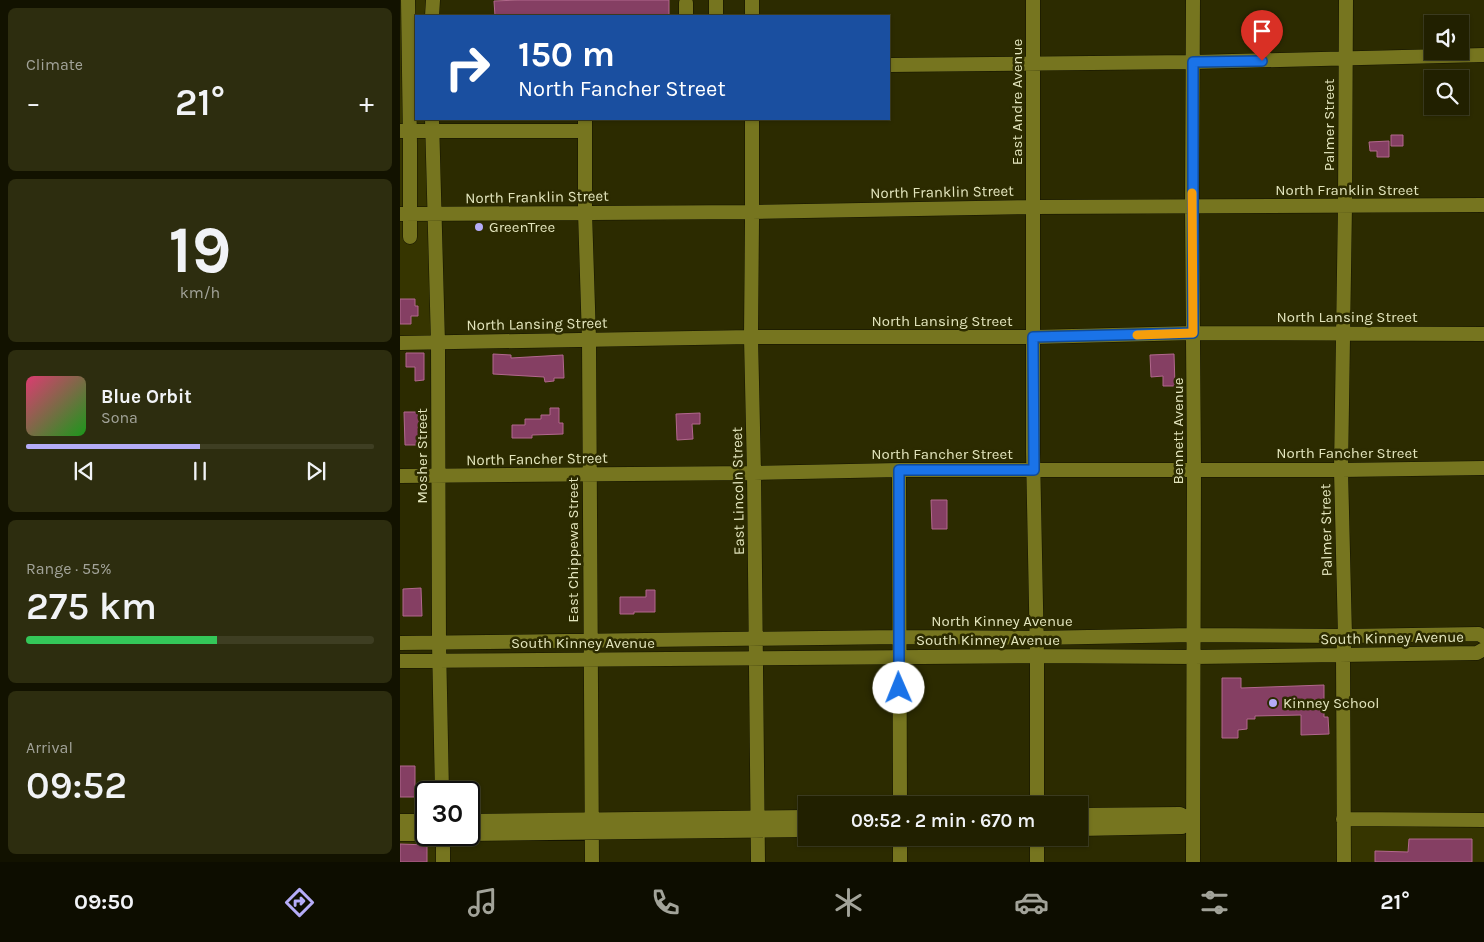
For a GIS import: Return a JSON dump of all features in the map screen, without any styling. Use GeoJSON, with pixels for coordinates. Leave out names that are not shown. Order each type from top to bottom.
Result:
{"type":"FeatureCollection","features":[{"type":"Feature","properties":{"kind":"street"},"geometry":{"type":"LineString","coordinates":[[408,0],[405,214],[410,237]]}},
{"type":"Feature","properties":{"kind":"street"},"geometry":{"type":"LineString","coordinates":[[716,0],[716,15]]}},
{"type":"Feature","properties":{"kind":"street"},"geometry":{"type":"LineString","coordinates":[[752,0],[752,15]]}},
{"type":"Feature","properties":{"kind":"street","name":"East Andre Avenue"},"geometry":{"type":"LineString","coordinates":[[1033,0],[1032,207],[1037,796]]}},
{"type":"Feature","properties":{"kind":"street","name":"Bennett Avenue"},"geometry":{"type":"LineString","coordinates":[[1193,0],[1193,862]]}},
{"type":"Feature","properties":{"kind":"street","name":"Palmer Street"},"geometry":{"type":"LineString","coordinates":[[1344,862],[1343,655],[1345,636],[1341,470],[1346,0]]}},
{"type":"Feature","properties":{"kind":"street"},"geometry":{"type":"LineString","coordinates":[[890,65],[1193,62],[1484,55]]}},
{"type":"Feature","properties":{"kind":"street","name":"East Lincoln Street"},"geometry":{"type":"LineString","coordinates":[[752,120],[751,337],[758,862]]}},
{"type":"Feature","properties":{"kind":"street"},"geometry":{"type":"LineString","coordinates":[[405,131],[432,125],[585,125]]}},
{"type":"Feature","properties":{"kind":"street","name":"Mosher Street"},"geometry":{"type":"LineString","coordinates":[[432,125],[438,343],[439,643],[442,781]]}},
{"type":"Feature","properties":{"kind":"street","name":"East Chippewa Street"},"geometry":{"type":"LineString","coordinates":[[585,125],[585,212],[589,339],[592,862]]}},
{"type":"Feature","properties":{"kind":"street","name":"North Franklin Street"},"geometry":{"type":"LineString","coordinates":[[405,214],[752,212],[1032,207],[1484,205]]}},
{"type":"Feature","properties":{"kind":"street","name":"North Lansing Street"},"geometry":{"type":"LineString","coordinates":[[400,343],[751,337],[1033,337],[1193,333],[1484,334]]}},
{"type":"Feature","properties":{"kind":"street","name":"North Fancher Street"},"geometry":{"type":"LineString","coordinates":[[400,476],[899,470],[1341,470],[1484,468]]}},
{"type":"Feature","properties":{"kind":"street"},"geometry":{"type":"LineString","coordinates":[[899,470],[900,796]]}},
{"type":"Feature","properties":{"kind":"street","name":"North Kinney Avenue"},"geometry":{"type":"LineString","coordinates":[[400,643],[1193,635],[1345,636],[1479,634],[1484,637]]}},
{"type":"Feature","properties":{"kind":"street","name":"South Kinney Avenue"},"geometry":{"type":"LineString","coordinates":[[400,661],[1037,656],[1194,657],[1477,653],[1484,649]]}},
{"type":"Feature","properties":{"kind":"street"},"geometry":{"type":"LineString","coordinates":[[1088,815],[1180,814],[1192,820],[1182,827],[1088,829]]}},
{"type":"Feature","properties":{"kind":"street"},"geometry":{"type":"LineString","coordinates":[[480,833],[592,826],[758,824],[798,818]]}},
{"type":"Feature","properties":{"kind":"street"},"geometry":{"type":"LineString","coordinates":[[1344,819],[1484,820]]}},
{"type":"Feature","properties":{"kind":"street"},"geometry":{"type":"LineString","coordinates":[[400,821],[415,821]]}},
{"type":"Feature","properties":{"kind":"street"},"geometry":{"type":"LineString","coordinates":[[480,821],[592,826]]}},
{"type":"Feature","properties":{"kind":"street"},"geometry":{"type":"LineString","coordinates":[[758,824],[798,829]]}},
{"type":"Feature","properties":{"kind":"street"},"geometry":{"type":"LineString","coordinates":[[400,834],[415,834]]}},
{"type":"Feature","properties":{"kind":"street"},"geometry":{"type":"LineString","coordinates":[[442,846],[442,862]]}},
{"type":"Feature","properties":{"kind":"street"},"geometry":{"type":"LineString","coordinates":[[900,846],[900,862]]}},
{"type":"Feature","properties":{"kind":"street"},"geometry":{"type":"LineString","coordinates":[[1037,846],[1037,862]]}},
{"type":"Feature","properties":{"kind":"shaded area"},"geometry":{"type":"Polygon","coordinates":[[[400,0],[432,0],[432,15],[415,15],[415,120],[432,120],[431,343],[400,343],[400,0]]]}},
{"type":"Feature","properties":{"kind":"shaded area"},"geometry":{"type":"Polygon","coordinates":[[[1343,819],[1484,820],[1484,862],[1344,862],[1343,819]]]}},
{"type":"Feature","properties":{"kind":"shaded area"},"geometry":{"type":"Polygon","coordinates":[[[400,832],[415,834],[415,846],[443,846],[443,862],[400,862],[400,832]]]}},
{"type":"Feature","properties":{"kind":"building"},"geometry":{"type":"Polygon","coordinates":[[[669,0],[669,15],[495,15],[494,1],[669,0]]]}},
{"type":"Feature","properties":{"kind":"building"},"geometry":{"type":"Polygon","coordinates":[[[1391,135],[1403,135],[1403,146],[1391,146],[1391,135]]]}},
{"type":"Feature","properties":{"kind":"building"},"geometry":{"type":"Polygon","coordinates":[[[1389,141],[1389,157],[1377,157],[1377,151],[1370,151],[1369,142],[1389,141]]]}},
{"type":"Feature","properties":{"kind":"building"},"geometry":{"type":"Polygon","coordinates":[[[400,299],[415,299],[415,306],[418,306],[418,316],[411,316],[411,324],[400,324],[400,299]]]}},
{"type":"Feature","properties":{"kind":"building"},"geometry":{"type":"Polygon","coordinates":[[[406,353],[424,353],[424,380],[415,381],[415,367],[406,367],[406,353]]]}},
{"type":"Feature","properties":{"kind":"building"},"geometry":{"type":"Polygon","coordinates":[[[493,354],[511,355],[511,358],[563,355],[564,378],[554,378],[554,381],[545,382],[544,377],[493,374],[493,354]]]}},
{"type":"Feature","properties":{"kind":"building"},"geometry":{"type":"Polygon","coordinates":[[[1174,354],[1175,386],[1163,386],[1163,376],[1151,377],[1150,355],[1174,354]]]}},
{"type":"Feature","properties":{"kind":"building"},"geometry":{"type":"Polygon","coordinates":[[[550,408],[559,408],[559,423],[563,423],[563,434],[532,435],[532,438],[512,438],[512,425],[525,425],[525,419],[541,419],[541,415],[550,415],[550,408]]]}},
{"type":"Feature","properties":{"kind":"building"},"geometry":{"type":"Polygon","coordinates":[[[404,412],[420,412],[421,445],[405,445],[404,412]]]}},
{"type":"Feature","properties":{"kind":"building"},"geometry":{"type":"Polygon","coordinates":[[[700,413],[700,424],[692,424],[693,439],[677,440],[676,414],[700,413]]]}},
{"type":"Feature","properties":{"kind":"building"},"geometry":{"type":"Polygon","coordinates":[[[931,500],[947,500],[947,529],[932,529],[931,500]]]}},
{"type":"Feature","properties":{"kind":"building"},"geometry":{"type":"Polygon","coordinates":[[[421,588],[422,616],[403,616],[403,589],[421,588]]]}},
{"type":"Feature","properties":{"kind":"building"},"geometry":{"type":"Polygon","coordinates":[[[646,590],[655,590],[655,612],[620,614],[620,597],[646,597],[646,590]]]}},
{"type":"Feature","properties":{"kind":"building","name":"Kinney School"},"geometry":{"type":"Polygon","coordinates":[[[1222,678],[1241,678],[1241,688],[1324,685],[1324,717],[1328,717],[1329,734],[1301,735],[1301,715],[1255,716],[1255,719],[1247,719],[1247,729],[1238,730],[1238,738],[1222,738],[1222,678]]]}},
{"type":"Feature","properties":{"kind":"building"},"geometry":{"type":"Polygon","coordinates":[[[400,766],[415,766],[415,797],[400,797],[400,766]]]}},
{"type":"Feature","properties":{"kind":"building"},"geometry":{"type":"Polygon","coordinates":[[[1409,839],[1472,839],[1472,862],[1375,862],[1375,851],[1408,852],[1409,839]]]}},
{"type":"Feature","properties":{"kind":"building"},"geometry":{"type":"Polygon","coordinates":[[[400,844],[427,846],[427,862],[400,862],[400,844]]]}},
{"type":"Feature","properties":{"kind":"slow traffic"},"geometry":{"type":"LineString","coordinates":[[1137,335],[1193,333],[1192,193]]}},
{"type":"Feature","properties":{"kind":"place","name":"GreenTree"},"geometry":{"type":"Point","coordinates":[479,227]}},
{"type":"Feature","properties":{"kind":"place","name":"Kinney School"},"geometry":{"type":"Point","coordinates":[1273,703]}},
{"type":"Feature","properties":{"kind":"route"},"geometry":{"type":"LineString","coordinates":[[899,688],[899,470],[1034,470],[1033,337],[1193,333],[1193,62],[1262,61]]}}]}
